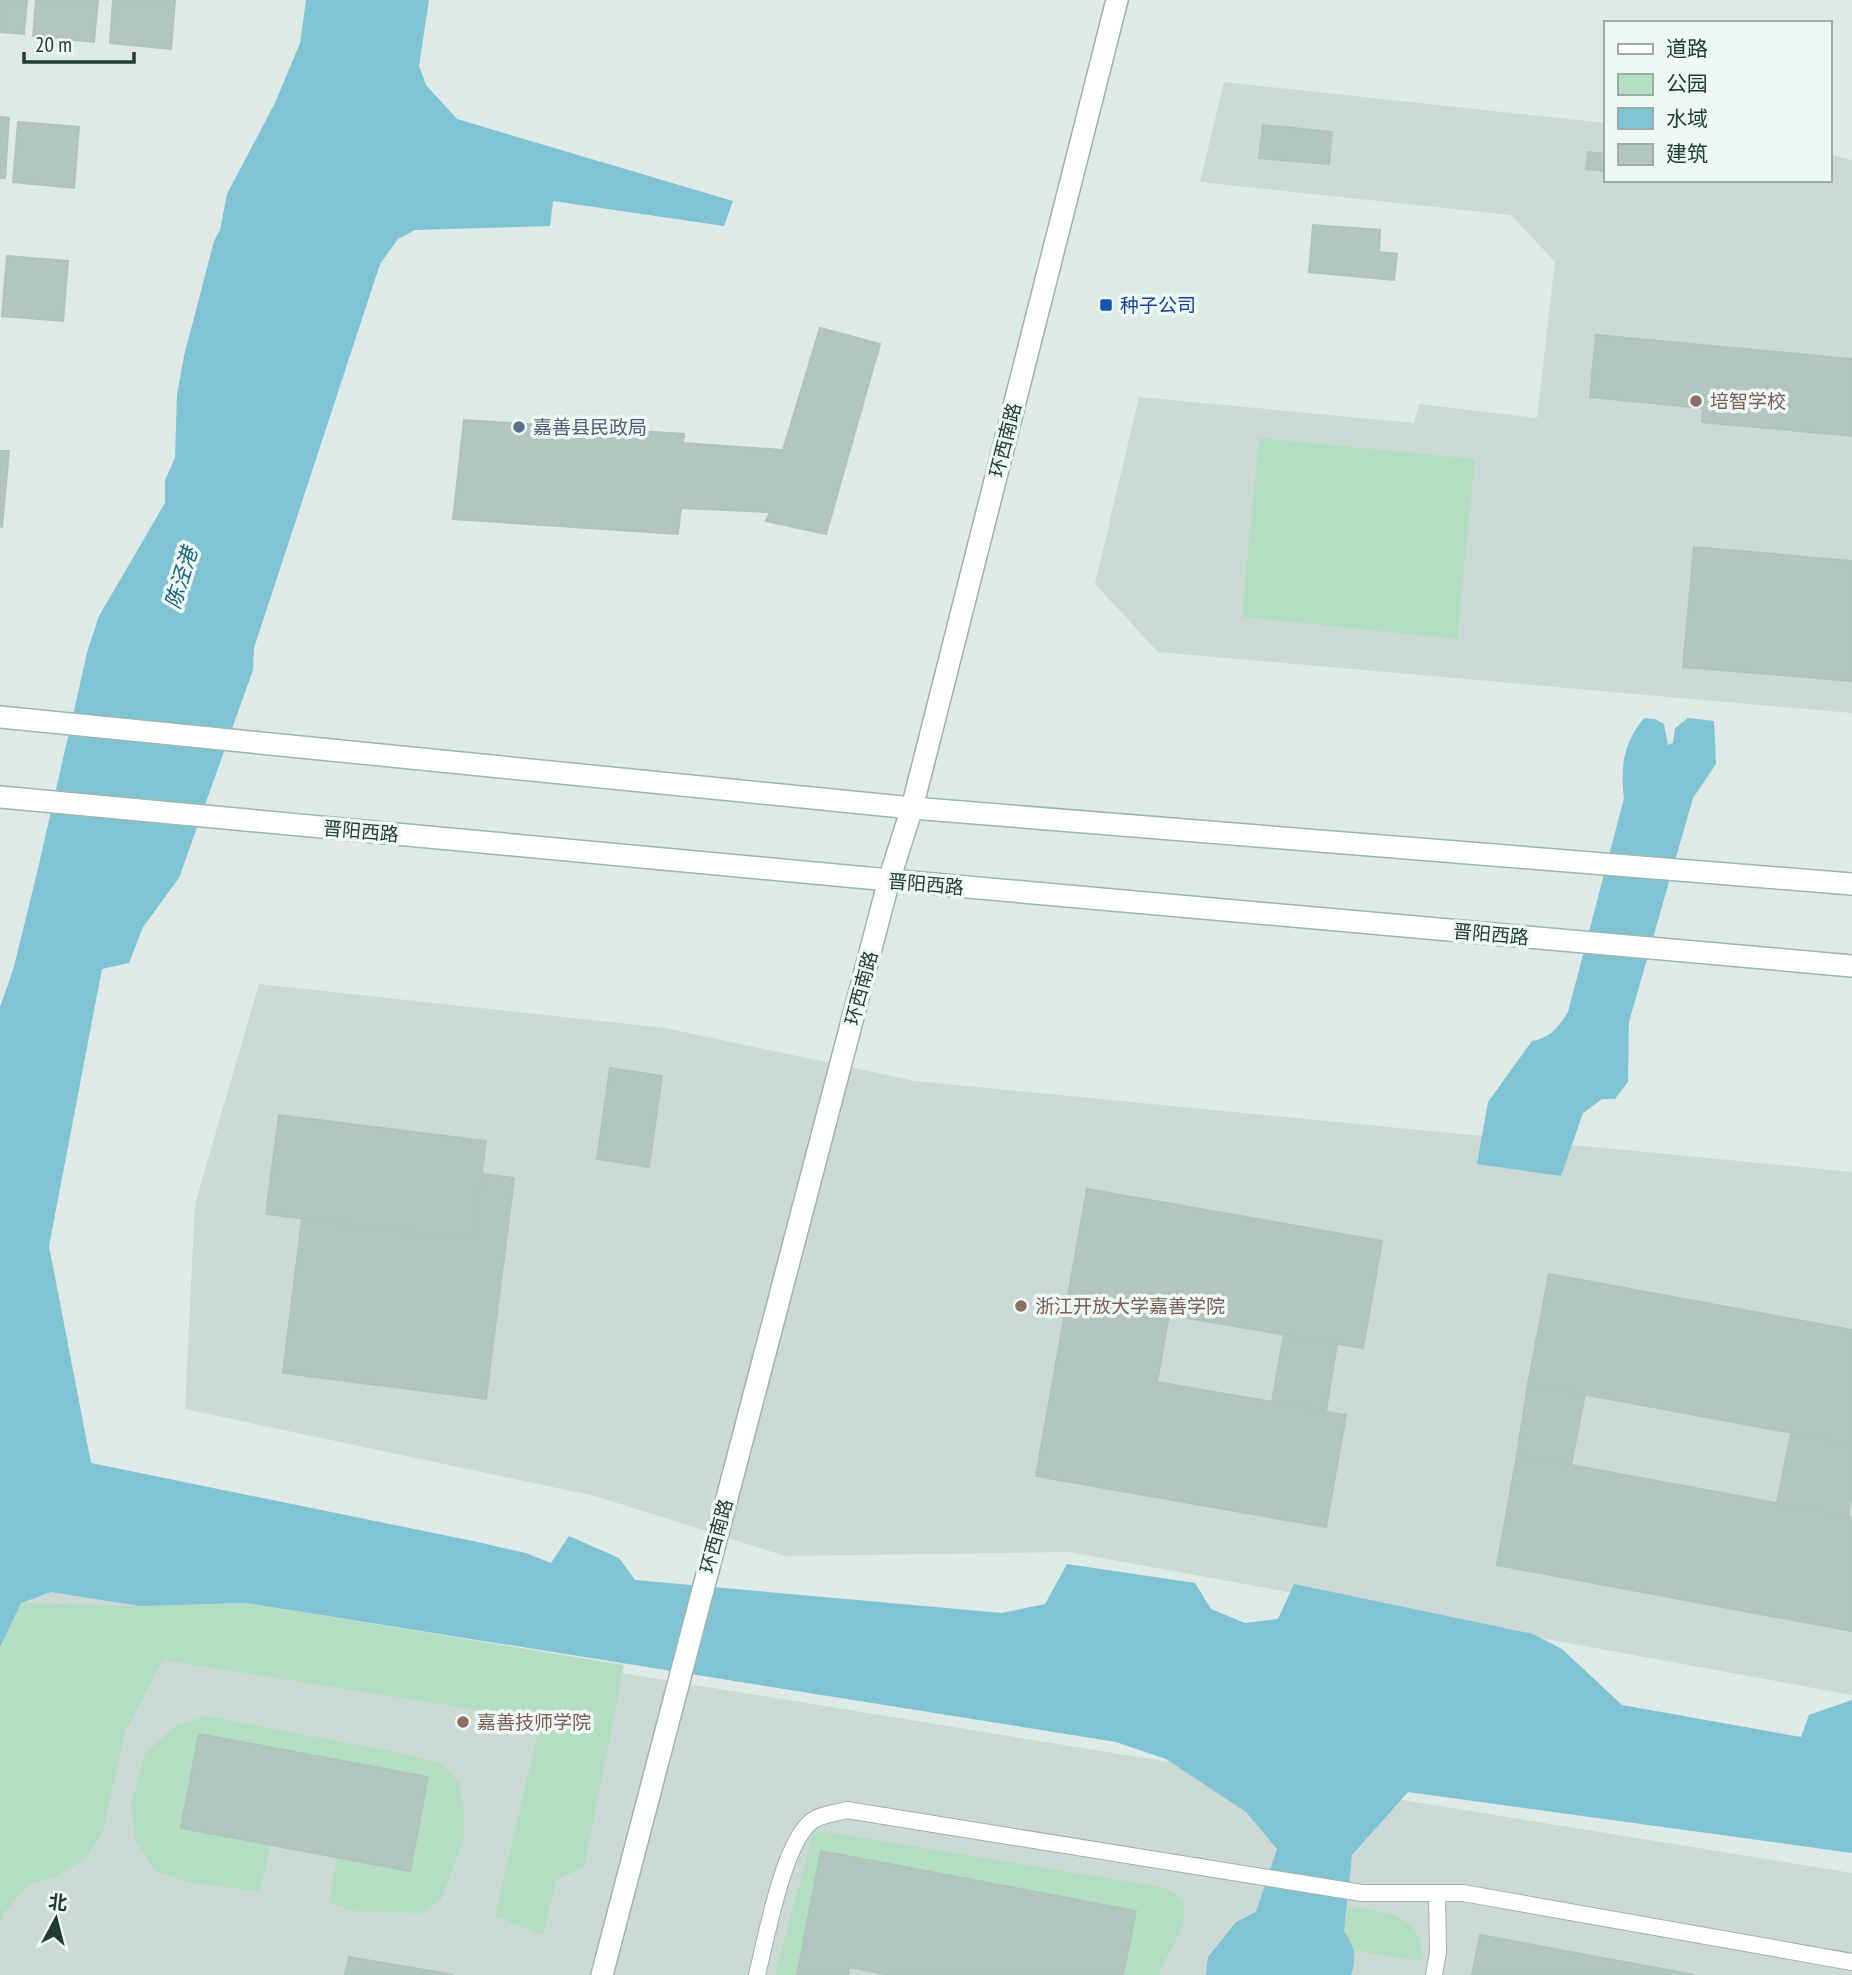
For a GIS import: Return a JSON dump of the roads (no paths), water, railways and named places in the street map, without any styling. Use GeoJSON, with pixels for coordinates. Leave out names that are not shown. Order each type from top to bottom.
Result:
{"type":"FeatureCollection","features":[{"type":"Feature","properties":{"kind":"main road","name":"环西南路"},"geometry":{"type":"LineString","coordinates":[[602,1975],[889,880],[912,808],[1117,0]]}},
{"type":"Feature","properties":{"kind":"main road"},"geometry":{"type":"LineString","coordinates":[[9,718],[912,808],[1852,884]]}},
{"type":"Feature","properties":{"kind":"main road","name":"晋阳西路"},"geometry":{"type":"LineString","coordinates":[[0,797],[1852,966]]}},
{"type":"Feature","properties":{"kind":"lane"},"geometry":{"type":"LineString","coordinates":[[757,1975],[784,1869],[799,1834],[814,1819],[846,1810],[1362,1893],[1463,1893],[1852,1962]]}},
{"type":"Feature","properties":{"kind":"lane"},"geometry":{"type":"LineString","coordinates":[[1434,1975],[1438,1952],[1437,1893]]}},
{"type":"Feature","properties":{"kind":"water","name":"陈泾港"},"geometry":{"type":"Polygon","coordinates":[[[306,0],[429,0],[419,66],[426,85],[457,119],[733,201],[724,226],[553,201],[550,226],[415,230],[398,239],[380,264],[254,648],[253,670],[179,878],[143,927],[129,963],[102,969],[49,1246],[91,1463],[473,1541],[526,1553],[551,1563],[569,1536],[619,1558],[635,1580],[1002,1613],[1045,1604],[1067,1564],[1195,1583],[1211,1609],[1245,1623],[1278,1619],[1294,1584],[1533,1634],[1562,1649],[1622,1705],[1801,1737],[1809,1715],[1852,1700],[1852,1853],[1408,1792],[1352,1855],[1344,1932],[1354,1952],[1351,1975],[1206,1975],[1208,1957],[1236,1922],[1256,1912],[1277,1849],[1246,1812],[1166,1759],[1116,1742],[246,1603],[140,1606],[51,1592],[21,1603],[0,1647],[0,1007],[13,970],[37,873],[88,649],[99,616],[165,503],[165,480],[175,458],[177,395],[184,356],[214,241],[220,230],[227,194],[275,103],[300,43],[306,0]]]}},
{"type":"Feature","properties":{"kind":"water"},"geometry":{"type":"Polygon","coordinates":[[[1644,718],[1655,719],[1664,724],[1668,745],[1673,743],[1675,728],[1688,718],[1714,721],[1716,764],[1693,798],[1629,1022],[1628,1082],[1615,1099],[1602,1099],[1583,1113],[1561,1176],[1477,1164],[1488,1102],[1532,1041],[1553,1031],[1568,1012],[1624,798],[1625,755],[1632,736],[1644,718]]]}},
{"type":"Feature","properties":{"kind":"place","name":"种子公司"},"geometry":{"type":"Point","coordinates":[1106,305]}},
{"type":"Feature","properties":{"kind":"place","name":"培智学校"},"geometry":{"type":"Point","coordinates":[1696,401]}},
{"type":"Feature","properties":{"kind":"place","name":"嘉善县民政局"},"geometry":{"type":"Point","coordinates":[519,427]}},
{"type":"Feature","properties":{"kind":"place","name":"浙江开放大学嘉善学院"},"geometry":{"type":"Point","coordinates":[1021,1306]}},
{"type":"Feature","properties":{"kind":"place","name":"嘉善技师学院"},"geometry":{"type":"Point","coordinates":[463,1722]}}]}
